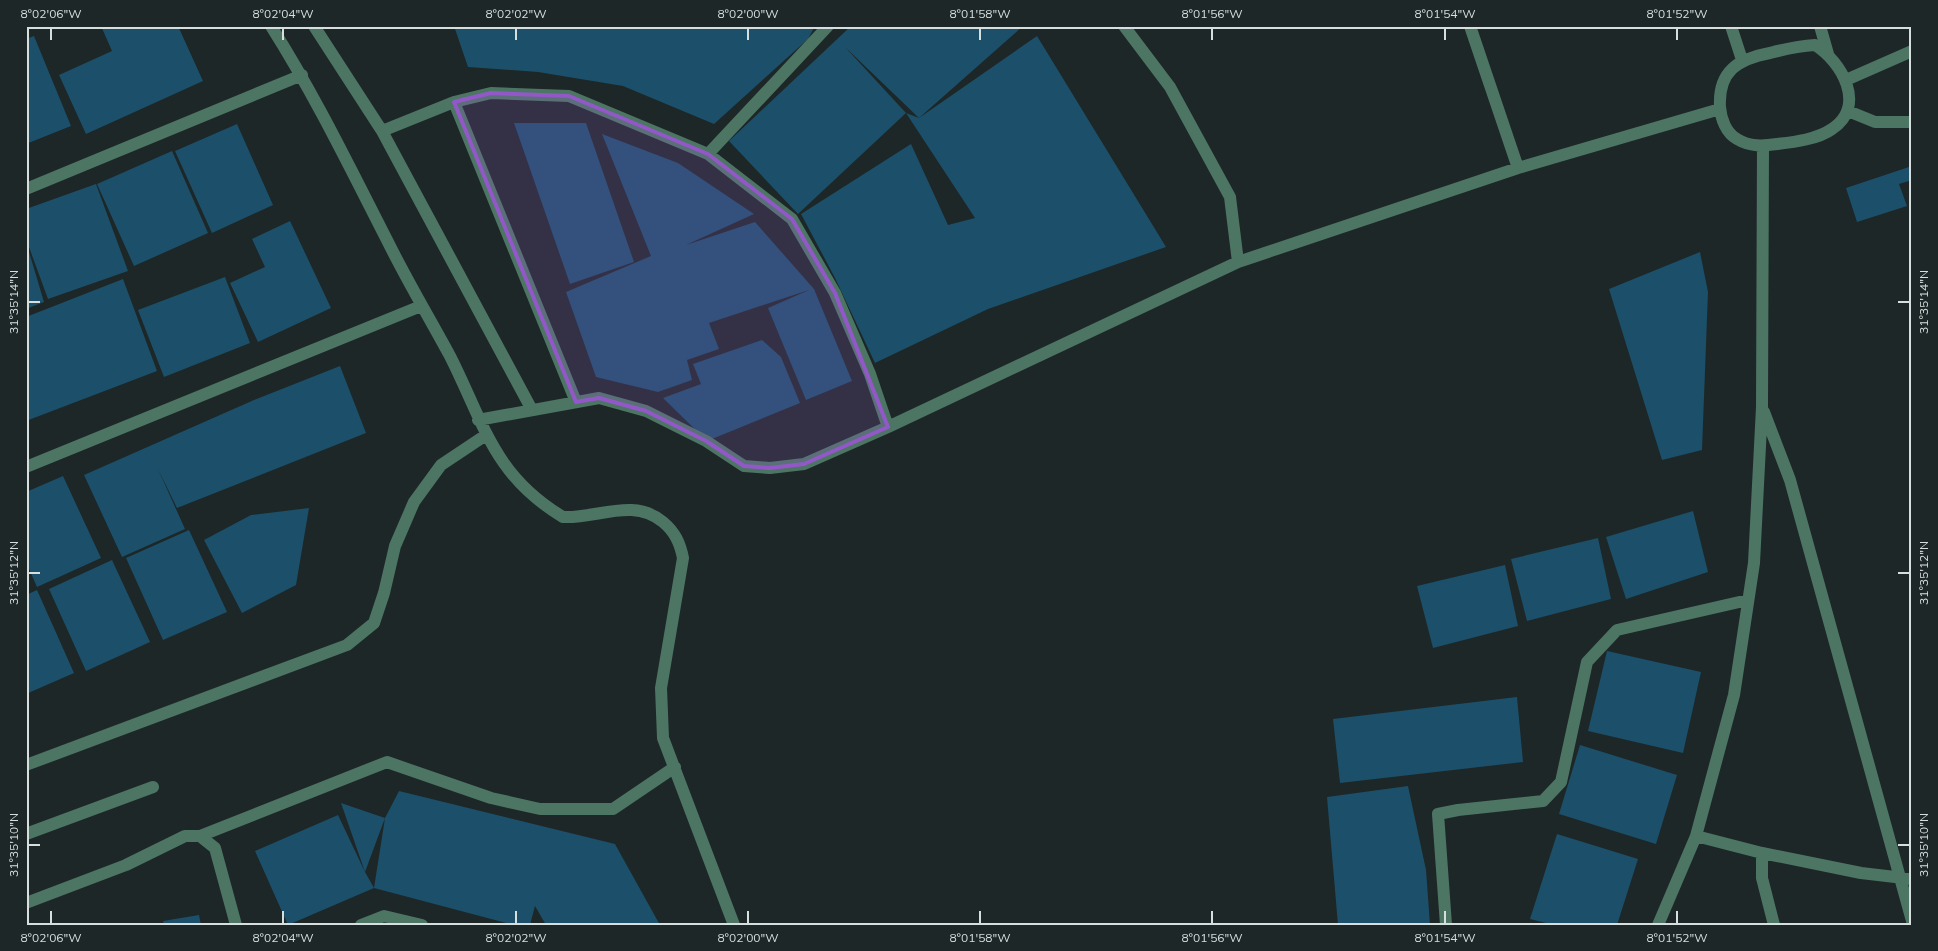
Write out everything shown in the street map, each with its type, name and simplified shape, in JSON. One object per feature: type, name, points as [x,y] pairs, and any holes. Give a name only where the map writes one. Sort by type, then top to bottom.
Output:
[{"type":"street","points":[[271,26],[302,75],[420,306],[450,357],[478,420],[498,458],[540,501],[563,517],[634,509],[655,515],[672,530],[681,547],[683,558],[661,688],[664,738],[734,925]]},
{"type":"street","points":[[314,26],[382,131],[532,410]]},
{"type":"street","points":[[708,154],[828,26]]},
{"type":"street","points":[[1124,26],[1170,88],[1230,197],[1238,262]]},
{"type":"street","points":[[1470,26],[1518,168]]},
{"type":"street","points":[[1731,26],[1742,60]]},
{"type":"street","points":[[1820,26],[1828,54]]},
{"type":"street","points":[[1800,46],[1815,46],[1828,54],[1846,80],[1848,111],[1833,128],[1824,134],[1796,142],[1763,146],[1748,145],[1735,138],[1723,123],[1720,109],[1720,91],[1726,74],[1742,60],[1800,46]]},
{"type":"street","points":[[1846,80],[1912,51]]},
{"type":"street","points":[[26,189],[302,75]]},
{"type":"street","points":[[382,131],[454,102],[491,93],[569,96],[708,154],[792,219],[835,293],[870,374],[888,427]]},
{"type":"street","points":[[454,102],[576,402]]},
{"type":"street","points":[[478,420],[599,398],[646,411],[706,441],[744,466],[770,468],[804,464],[888,427],[1238,262],[1518,168],[1720,109]]},
{"type":"street","points":[[1848,111],[1875,122],[1912,122]]},
{"type":"street","points":[[1658,925],[1696,836],[1734,695],[1754,563],[1762,408],[1763,146]]},
{"type":"street","points":[[26,467],[420,306]]},
{"type":"street","points":[[1762,408],[1790,480],[1906,879],[1912,921]]},
{"type":"street","points":[[26,765],[347,645],[361,636],[374,623],[378,613],[396,546],[414,502],[441,465],[486,435]]},
{"type":"street","points":[[1446,925],[1438,814],[1458,810],[1543,801],[1561,782],[1587,662],[1617,630],[1748,600]]},
{"type":"street","points":[[26,903],[126,865],[185,836],[200,836],[388,762],[491,798],[540,808],[613,808],[675,767]]},
{"type":"street","points":[[26,834],[153,787]]},
{"type":"street","points":[[200,836],[215,848],[236,925]]},
{"type":"street","points":[[1696,836],[1762,854],[1906,879]]},
{"type":"street","points":[[1762,854],[1762,878],[1774,925]]},
{"type":"street","points":[[361,925],[386,921],[422,925]]},
{"type":"highlighted area","points":[[491,93],[569,96],[708,154],[792,219],[835,293],[888,427],[804,464],[770,468],[744,466],[706,441],[646,411],[599,398],[576,402],[454,102]]},
{"type":"building","points":[[101,26],[178,26],[203,81],[86,134],[59,75],[112,51]]},
{"type":"building","points":[[454,26],[815,26],[808,39],[714,124],[623,86],[538,72],[468,67]]},
{"type":"building","points":[[851,26],[1023,26],[919,118],[845,47],[906,113],[798,214],[729,141]]},
{"type":"building","points":[[34,36],[71,126],[26,144],[26,39]]},
{"type":"building","points":[[1037,36],[1166,247],[988,309],[875,363],[835,278],[801,214],[911,144],[948,225],[975,218],[906,113],[919,118]]},
{"type":"building","points":[[514,123],[586,123],[634,262],[570,284]]},
{"type":"building","points":[[237,124],[273,205],[212,233],[175,151]]},
{"type":"building","points":[[602,134],[678,163],[754,214],[686,245],[755,222],[814,289],[852,381],[806,400],[768,308],[809,290],[709,323],[719,349],[687,360],[692,380],[658,392],[596,377],[566,292],[651,256]]},
{"type":"building","points":[[172,151],[208,233],[134,266],[97,184]]},
{"type":"building","points":[[1912,166],[1912,180],[1899,184],[1907,206],[1857,222],[1846,188]]},
{"type":"building","points":[[96,184],[128,271],[48,299],[26,239],[26,209]]},
{"type":"building","points":[[290,221],[331,308],[258,342],[230,283],[265,267],[252,239]]},
{"type":"building","points":[[26,246],[44,302],[26,309]]},
{"type":"building","points":[[1700,252],[1708,292],[1702,450],[1662,460],[1609,289]]},
{"type":"building","points":[[225,277],[250,343],[164,377],[138,310]]},
{"type":"building","points":[[123,279],[157,371],[26,421],[26,317]]},
{"type":"building","points":[[762,340],[781,357],[800,403],[707,441],[663,398],[701,384],[693,364]]},
{"type":"building","points":[[340,366],[366,433],[177,508],[158,469],[185,529],[122,557],[84,475],[254,400]]},
{"type":"building","points":[[63,476],[101,558],[37,587],[26,562],[26,492]]},
{"type":"building","points":[[309,508],[296,585],[242,613],[204,540],[251,515]]},
{"type":"building","points":[[1693,511],[1708,572],[1626,599],[1606,537]]},
{"type":"building","points":[[189,530],[227,612],[163,640],[126,558]]},
{"type":"building","points":[[1598,538],[1611,599],[1527,621],[1511,559]]},
{"type":"building","points":[[112,560],[150,642],[86,671],[49,589]]},
{"type":"building","points":[[1505,565],[1518,626],[1433,648],[1417,586]]},
{"type":"building","points":[[37,590],[74,673],[26,694],[26,595]]},
{"type":"building","points":[[1607,651],[1701,672],[1683,753],[1588,731]]},
{"type":"building","points":[[1517,697],[1523,762],[1340,783],[1333,719]]},
{"type":"building","points":[[1580,745],[1677,775],[1656,844],[1559,814]]},
{"type":"building","points":[[1408,786],[1426,870],[1430,925],[1338,925],[1327,797]]},
{"type":"building","points":[[399,791],[615,844],[660,925],[546,925],[535,906],[530,925],[514,925],[374,888],[385,818]]},
{"type":"building","points":[[341,803],[385,818],[365,872]]},
{"type":"building","points":[[338,815],[374,888],[288,925],[255,851]]},
{"type":"building","points":[[1557,834],[1638,859],[1617,925],[1554,925],[1530,919]]},
{"type":"building","points":[[199,915],[201,925],[164,925],[163,921]]}]
